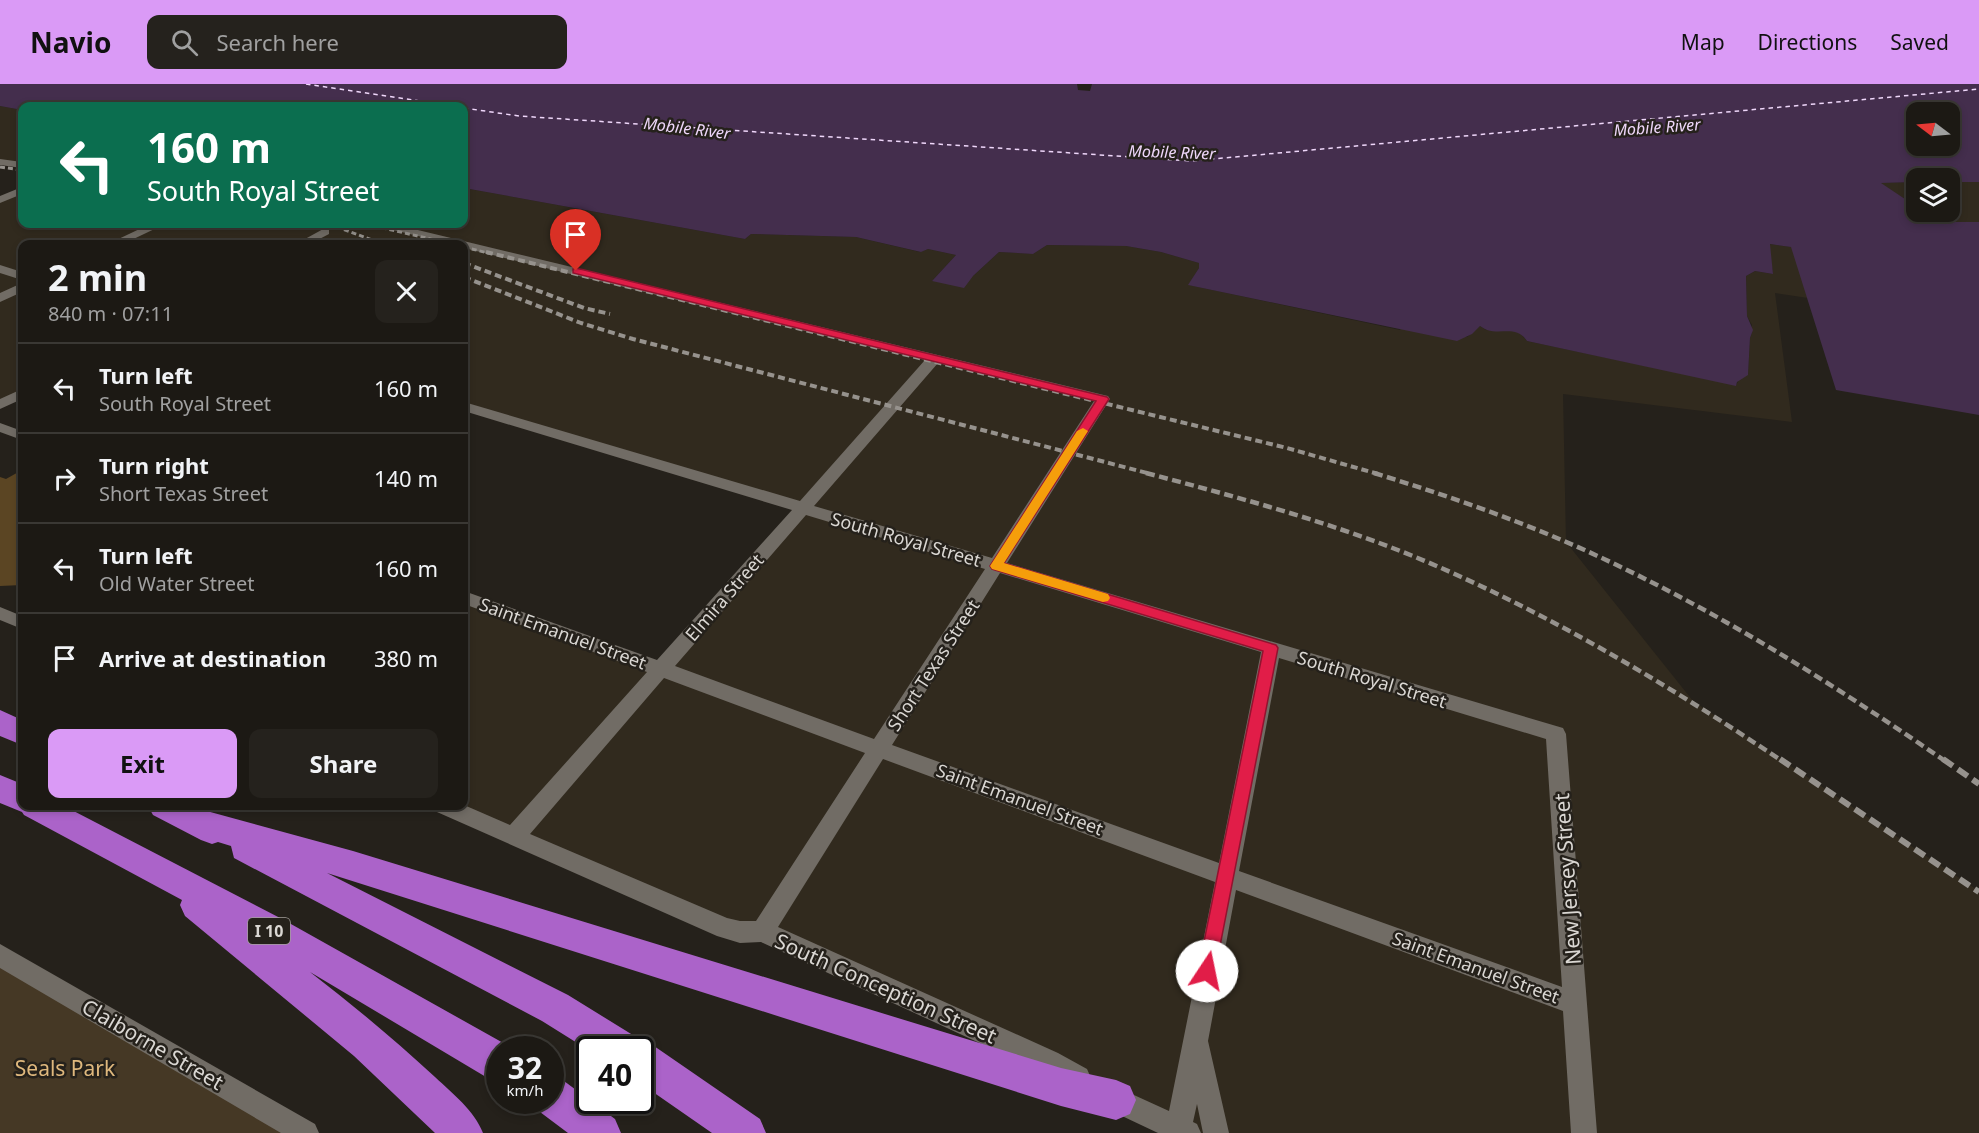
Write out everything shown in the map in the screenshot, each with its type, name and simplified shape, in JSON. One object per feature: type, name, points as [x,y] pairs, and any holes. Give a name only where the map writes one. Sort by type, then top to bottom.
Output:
[{"type":"highway","points":[[0,722],[18,731]]},
{"type":"highway","points":[[0,788],[18,797]]},
{"type":"highway","name":"I 10","points":[[43,810],[135,856],[383,994],[486,1055]]},
{"type":"highway","points":[[172,810],[555,1008],[600,1036]]},
{"type":"highway","points":[[196,822],[353,866],[1061,1087],[1116,1100]]},
{"type":"highway","points":[[135,856],[340,1018],[439,1108],[463,1133]]},
{"type":"highway","points":[[654,1070],[746,1133]]},
{"type":"highway","points":[[564,1105],[601,1133]]},
{"type":"street","points":[[0,162],[18,164]]},
{"type":"street","points":[[0,200],[18,192]]},
{"type":"street","points":[[123,240],[150,228]]},
{"type":"street","points":[[397,228],[447,240]]},
{"type":"street","points":[[310,240],[325,232]]},
{"type":"street","points":[[468,245],[934,359]]},
{"type":"street","points":[[0,269],[18,275]]},
{"type":"street","points":[[0,298],[18,289]]},
{"type":"street","name":"Short Texas Street","points":[[762,931],[1103,399],[934,359]]},
{"type":"street","name":"Elmira Street","points":[[514,836],[934,359]]},
{"type":"street","points":[[0,405],[18,395]]},
{"type":"street","name":"South Royal Street","points":[[468,407],[1556,734]]},
{"type":"street","points":[[0,427],[18,434]]},
{"type":"street","name":"Saint Emanuel Street","points":[[468,598],[1575,1004]]},
{"type":"street","points":[[0,613],[18,621]]},
{"type":"street","points":[[1181,1131],[1195,1037],[1271,648]]},
{"type":"street","name":"New Jersey Street","points":[[1556,734],[1584,1133]]},
{"type":"street","name":"South Conception Street","points":[[454,810],[725,928],[740,932],[762,931],[1049,1062],[1116,1100],[1181,1131]]},
{"type":"street","name":"Claiborne Street","points":[[0,955],[306,1133]]},
{"type":"street","points":[[1195,1037],[1216,1133]]},
{"type":"shaded area","points":[[0,106],[18,109],[18,163],[0,161]]},
{"type":"shaded area","points":[[1906,182],[1906,200],[1880,183]]},
{"type":"shaded area","points":[[1960,182],[1979,182],[1979,222],[1960,222]]},
{"type":"shaded area","points":[[468,189],[745,239],[751,234],[856,237],[920,252],[928,249],[956,255],[932,281],[973,276],[999,252],[1033,254],[1047,245],[1126,246],[1161,252],[1199,263],[1199,268],[1189,285],[1400,330],[1401,328],[1467,337],[1480,326],[1486,330],[1515,331],[1527,341],[1736,385],[1748,374],[1752,333],[1752,325],[1747,316],[1746,276],[1755,271],[1773,274],[1769,244],[1792,247],[1808,298],[1775,293],[1792,422],[1563,394],[1566,542],[1693,701],[1979,891],[1979,1133],[1189,1133],[762,931],[725,928],[432,810],[468,810],[468,595],[662,668],[802,508],[468,407],[468,240],[18,240],[18,395],[0,405],[0,200],[18,192],[18,228],[468,228]]},
{"type":"green space","name":"Seals Park","points":[[0,955],[306,1133],[0,1133]]},
{"type":"water","name":"Mobile River","points":[[0,84],[1077,84],[1078,90],[1090,91],[1092,84],[1979,84],[1979,182],[1960,182],[1960,168],[1906,168],[1906,182],[1881,183],[1906,200],[1906,222],[1979,222],[1979,415],[1836,390],[1791,247],[1770,244],[1773,274],[1755,271],[1746,276],[1747,316],[1753,330],[1750,338],[1748,375],[1737,382],[1736,386],[1527,341],[1523,336],[1513,332],[1486,330],[1480,326],[1472,334],[1457,341],[1188,285],[1199,268],[1199,263],[1161,252],[1126,246],[1047,245],[1033,254],[999,252],[973,276],[964,288],[932,281],[956,255],[928,249],[921,252],[856,237],[751,234],[745,239],[468,189],[468,102],[18,102],[18,109],[0,106]]},
{"type":"building","points":[[18,472],[18,585],[0,586],[0,477],[6,479]]},
{"type":"ferry route","points":[[306,84],[427,102]]},
{"type":"ferry route","points":[[468,109],[519,116],[1191,161],[1979,89]]},
{"type":"railway","points":[[0,167],[18,169]]},
{"type":"railway","points":[[340,228],[372,240]]},
{"type":"railway","points":[[383,228],[435,240]]},
{"type":"railway","points":[[468,248],[492,254]]},
{"type":"railway","points":[[486,252],[1287,448],[1378,474]]},
{"type":"railway","points":[[468,264],[584,308],[610,314]]},
{"type":"railway","points":[[468,279],[581,323],[633,339],[1151,474]]},
{"type":"railway","points":[[1146,473],[1331,526],[1439,567],[1528,609],[1615,656],[1782,761]]},
{"type":"railway","points":[[1374,473],[1519,523],[1576,546],[1649,581],[1779,653],[1945,761]]},
{"type":"railway","points":[[1780,759],[1979,892]]},
{"type":"railway","points":[[1943,759],[1979,784]]},
{"type":"slow traffic","points":[[1083,431],[996,566],[1103,598]]},
{"type":"route","points":[[576,271],[1103,399],[996,566],[1271,648],[1207,971]]}]
